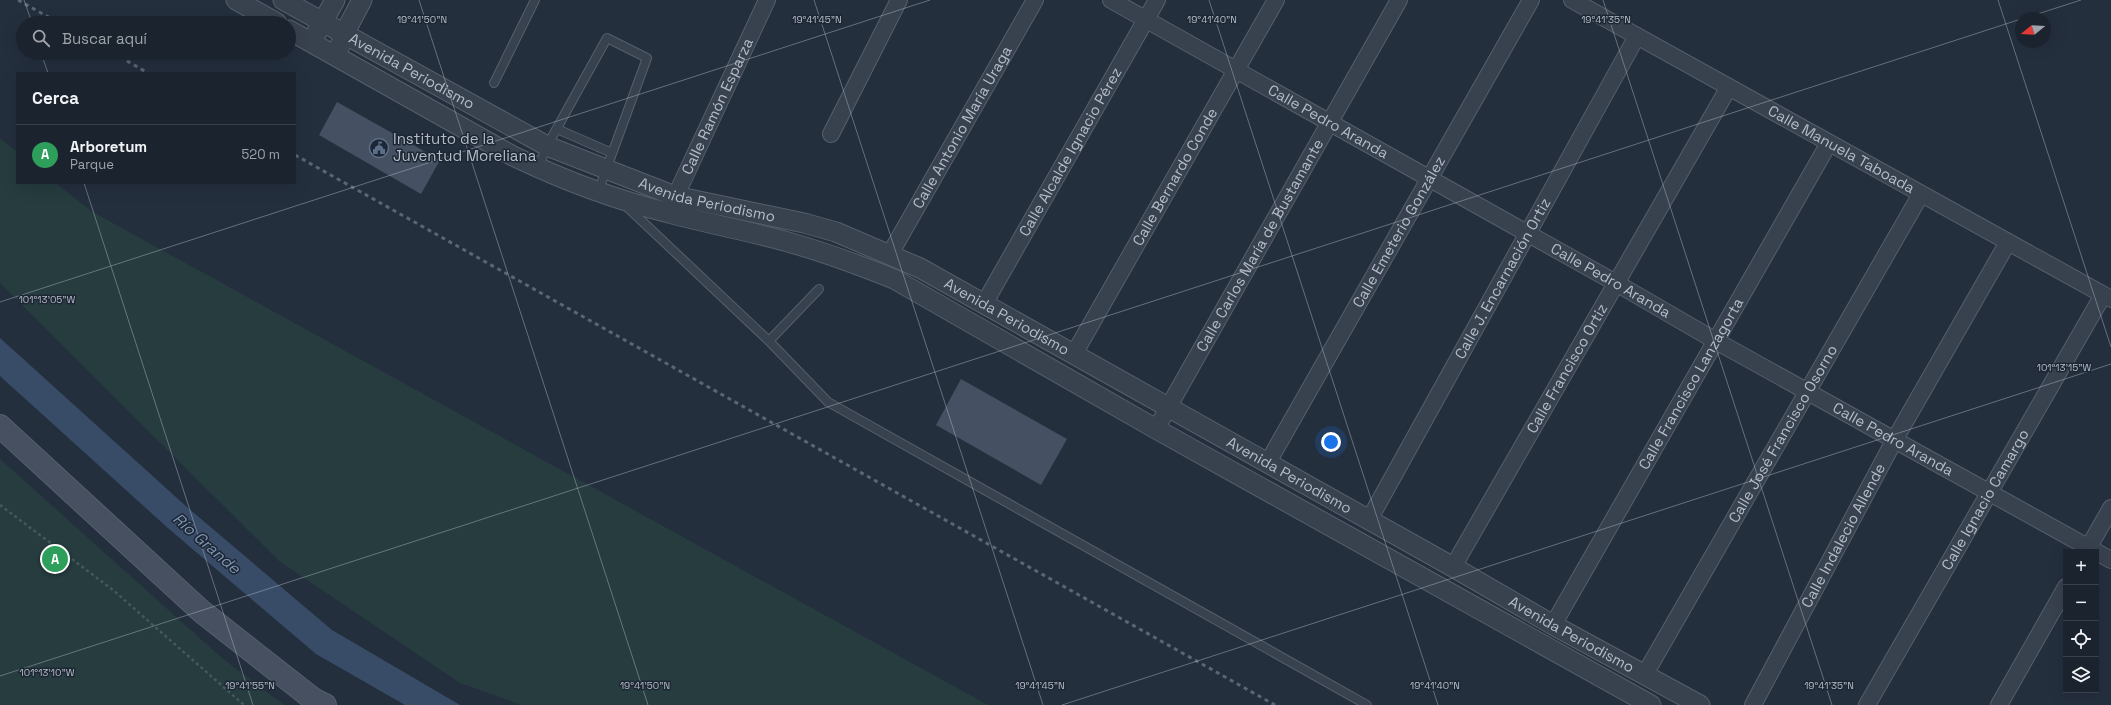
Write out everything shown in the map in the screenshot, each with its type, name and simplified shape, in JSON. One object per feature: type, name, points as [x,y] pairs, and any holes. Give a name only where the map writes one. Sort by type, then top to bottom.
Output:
[{"type":"main road","points":[[0,426],[201,611],[313,699],[325,705]]},
{"type":"street","points":[[236,0],[265,16]]},
{"type":"street","name":"Avenida Periodismo","points":[[283,0],[547,146],[606,170],[672,205],[857,264],[894,279],[1156,429],[1651,705]]},
{"type":"street","points":[[312,43],[335,0]]},
{"type":"street","points":[[336,56],[344,34],[362,0]]},
{"type":"street","name":"Calle Ramón Esparza","points":[[672,205],[767,0]]},
{"type":"street","points":[[831,134],[899,0]]},
{"type":"street","name":"Calle Antonio María Uraga","points":[[890,254],[1035,0]]},
{"type":"street","name":"Calle Pedro Aranda","points":[[1111,0],[1429,180],[1616,283],[1716,341],[1990,492],[2085,549]]},
{"type":"street","name":"Calle Alcalde Ignacio Pérez","points":[[984,304],[1157,0]]},
{"type":"street","name":"Calle Bernardo Conde","points":[[1074,354],[1276,0]]},
{"type":"street","name":"Calle Carlos María de Bustamante","points":[[1156,429],[1399,0]]},
{"type":"street","name":"Calle Emeterio González","points":[[1267,464],[1531,0]]},
{"type":"street","name":"Calle Manuela Taboada","points":[[1572,0],[2107,297]]},
{"type":"street","name":"Avenida Periodismo","points":[[296,34],[513,156],[538,168],[598,192],[617,197],[804,223],[836,232],[920,268],[1453,567],[1553,625],[1700,705]]},
{"type":"street","name":"Calle J. Encarnación Ortiz","points":[[1368,520],[1637,36]]},
{"type":"street","name":"Calle Francisco Ortiz","points":[[1453,567],[1729,87]]},
{"type":"street","name":"Calle Francisco Lanzagorta","points":[[1553,625],[1829,143]]},
{"type":"street","name":"Calle José Francisco Osorno","points":[[1645,674],[1921,194]]},
{"type":"street","name":"Calle Indalecio Allende","points":[[1752,705],[1895,439],[2008,242]]},
{"type":"street","name":"Calle Ignacio Camargo","points":[[1867,705],[1990,492],[2107,297]]},
{"type":"street","points":[[2088,549],[2111,508]]},
{"type":"street","name":"Calle Pedro Aranda","points":[[2099,555],[2111,560]]},
{"type":"street","points":[[1999,705],[2063,592]]},
{"type":"lane","points":[[494,83],[535,0]]},
{"type":"lane","points":[[538,168],[547,146],[607,38],[647,58],[598,192]]},
{"type":"lane","points":[[557,129],[612,153]]},
{"type":"lane","points":[[617,197],[769,341],[828,402],[1367,705]]},
{"type":"lane","points":[[769,341],[819,289]]},
{"type":"path","points":[[0,505],[113,590],[244,705]]},
{"type":"green space","points":[[0,138],[16,151],[16,184],[57,184],[91,211],[988,705],[522,705],[460,683],[279,561],[0,283]]},
{"type":"green space","points":[[0,459],[222,658],[284,705],[0,705]]},
{"type":"water","name":"Río Grande","points":[[0,338],[188,508],[332,630],[460,705],[405,705],[316,654],[169,529],[0,376]]},
{"type":"building","name":"Instituto de la Juventud Moreliana","points":[[337,102],[440,160],[421,194],[319,135]]},
{"type":"building","points":[[961,379],[1067,439],[1041,485],[936,425]]},
{"type":"railway","points":[[18,0],[47,16]]},
{"type":"railway","points":[[125,60],[146,72]]},
{"type":"railway","points":[[296,156],[1275,705]]},
{"type":"place","name":"Instituto de la Juventud Moreliana","points":[[379,148]]},
{"type":"place","name":"Arboretum","points":[[55,559]]}]
